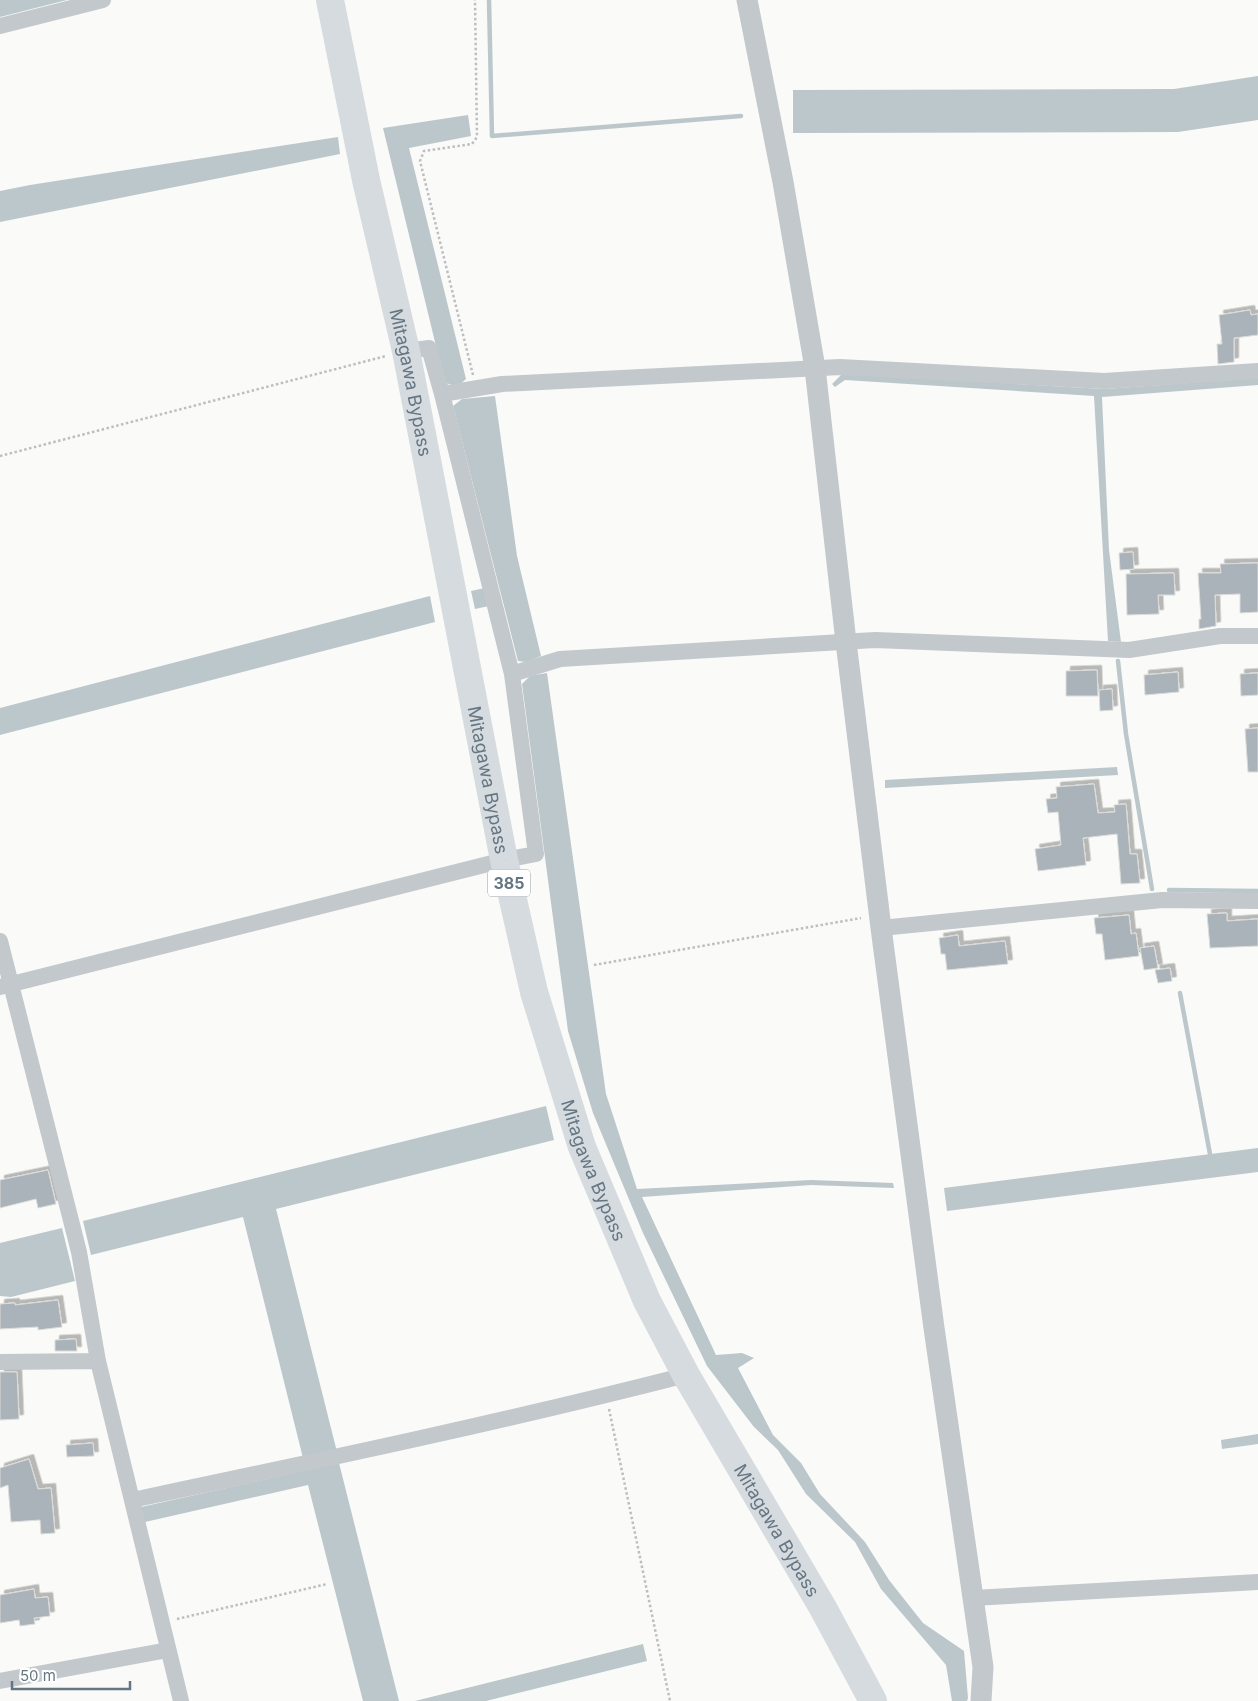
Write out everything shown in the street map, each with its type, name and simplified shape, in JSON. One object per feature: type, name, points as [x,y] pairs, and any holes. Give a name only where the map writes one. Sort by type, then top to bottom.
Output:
[{"type":"highway","name":"Mitagawa Bypass","points":[[330,0],[366,180],[406,351],[504,860],[534,992],[582,1147],[647,1301],[686,1375],[823,1608],[873,1701]]},
{"type":"street","points":[[0,26],[103,0]]},
{"type":"street","points":[[747,0],[783,182],[815,368],[880,921],[932,1318],[983,1667],[981,1701]]},
{"type":"street","points":[[6,986],[504,860],[536,854],[512,674],[442,394],[429,348],[406,351]]},
{"type":"street","points":[[442,394],[502,384],[840,367],[1104,381],[1258,371]]},
{"type":"street","points":[[512,674],[560,659],[875,640],[1129,650],[1220,636],[1258,636]]},
{"type":"street","points":[[880,921],[1162,900],[1258,901]]},
{"type":"street","points":[[0,940],[6,986],[79,1252],[98,1361],[181,1701]]},
{"type":"street","points":[[0,1362],[98,1361]]},
{"type":"street","points":[[132,1500],[606,1396],[686,1375]]},
{"type":"street","points":[[973,1598],[1258,1582]]},
{"type":"street","points":[[0,1680],[168,1650]]},
{"type":"path","points":[[475,0],[477,137],[472,144],[424,151],[420,160],[476,388]]},
{"type":"path","points":[[0,456],[406,351]]},
{"type":"path","points":[[594,964],[880,921]]},
{"type":"path","points":[[606,1396],[670,1701]]},
{"type":"path","points":[[161,1623],[327,1584]]},
{"type":"shaded area","points":[[0,0],[67,0],[0,17]]},
{"type":"shaded area","points":[[1258,76],[1258,120],[1178,132],[793,133],[793,90],[1174,89]]},
{"type":"shaded area","points":[[468,115],[471,136],[409,148],[466,379],[458,386],[445,383],[383,128]]},
{"type":"shaded area","points":[[338,137],[340,154],[0,222],[0,191]]},
{"type":"shaded area","points":[[842,374],[1104,389],[1258,378],[1258,385],[1102,397],[1109,550],[1121,642],[1108,641],[1094,396],[845,380],[835,387],[832,384]]},
{"type":"shaded area","points":[[495,396],[517,556],[541,656],[526,662],[518,661],[453,406],[462,399]]},
{"type":"shaded area","points":[[485,588],[489,606],[475,609],[471,591]]},
{"type":"shaded area","points":[[430,596],[435,622],[0,735],[0,708]]},
{"type":"shaded area","points":[[547,673],[606,1094],[637,1189],[811,1180],[893,1183],[894,1188],[811,1185],[642,1197],[716,1355],[742,1353],[754,1358],[738,1368],[773,1435],[801,1463],[820,1494],[865,1542],[889,1580],[923,1623],[964,1651],[967,1701],[952,1701],[946,1665],[881,1589],[855,1542],[806,1494],[778,1450],[754,1427],[707,1366],[643,1233],[593,1113],[568,1031],[522,684],[530,676]]},
{"type":"shaded area","points":[[1117,767],[1118,775],[885,788],[885,780]]},
{"type":"shaded area","points":[[546,1106],[554,1140],[276,1209],[337,1452],[303,1458],[243,1217],[91,1255],[83,1221]]},
{"type":"shaded area","points":[[1258,1148],[1258,1172],[947,1211],[944,1188]]},
{"type":"shaded area","points":[[62,1228],[75,1281],[11,1297],[0,1296],[0,1243]]},
{"type":"shaded area","points":[[1258,1434],[1258,1444],[1222,1449],[1221,1440]]},
{"type":"shaded area","points":[[339,1463],[399,1701],[363,1701],[308,1485],[145,1522],[141,1507]]},
{"type":"shaded area","points":[[643,1644],[647,1661],[486,1701],[415,1701]]},
{"type":"building","points":[[1250,310],[1251,315],[1258,314],[1258,335],[1234,338],[1234,362],[1218,364],[1217,344],[1222,344],[1219,315]]},
{"type":"building","points":[[1133,552],[1134,569],[1120,570],[1119,553]]},
{"type":"building","points":[[1258,563],[1258,612],[1240,613],[1240,594],[1215,595],[1216,626],[1199,629],[1199,619],[1201,619],[1198,573],[1221,573],[1220,564]]},
{"type":"building","points":[[1174,573],[1175,595],[1158,595],[1159,614],[1127,615],[1126,574]]},
{"type":"building","points":[[1097,670],[1098,696],[1066,696],[1066,671]]},
{"type":"building","points":[[1178,672],[1179,692],[1145,695],[1144,675]]},
{"type":"building","points":[[1258,673],[1258,695],[1241,696],[1240,674]]},
{"type":"building","points":[[1112,689],[1113,710],[1100,711],[1099,690]]},
{"type":"building","points":[[1258,728],[1258,772],[1248,772],[1245,729]]},
{"type":"building","points":[[1094,784],[1098,813],[1115,812],[1114,805],[1126,804],[1130,854],[1137,854],[1140,883],[1121,884],[1117,834],[1083,838],[1086,865],[1038,871],[1035,849],[1061,845],[1058,812],[1048,813],[1046,799],[1057,798],[1056,787]]},
{"type":"building","points":[[1227,913],[1227,921],[1258,919],[1258,946],[1210,948],[1207,914]]},
{"type":"building","points":[[1129,915],[1131,934],[1136,933],[1139,956],[1105,960],[1102,934],[1096,934],[1094,918]]},
{"type":"building","points":[[958,935],[959,946],[1005,941],[1008,964],[947,970],[945,954],[941,954],[939,938]]},
{"type":"building","points":[[1154,946],[1158,968],[1144,970],[1140,948]]},
{"type":"building","points":[[1170,968],[1172,981],[1158,983],[1155,970]]},
{"type":"building","points":[[48,1170],[56,1204],[38,1208],[36,1199],[0,1208],[0,1180]]},
{"type":"building","points":[[58,1300],[62,1327],[38,1330],[38,1327],[0,1329],[0,1304],[15,1303],[15,1305]]},
{"type":"building","points":[[76,1339],[77,1351],[55,1351],[55,1340]]},
{"type":"building","points":[[0,1372],[17,1372],[19,1419],[0,1420]]},
{"type":"building","points":[[93,1443],[94,1456],[67,1457],[66,1445]]},
{"type":"building","points":[[29,1459],[38,1489],[51,1488],[55,1533],[41,1534],[40,1520],[11,1522],[8,1485],[0,1488],[0,1468]]},
{"type":"building","points":[[34,1589],[35,1598],[48,1597],[50,1616],[34,1618],[35,1624],[20,1626],[19,1620],[0,1623],[0,1595]]},
{"type":"waterway","points":[[489,0],[492,136],[741,116]]},
{"type":"waterway","points":[[1118,661],[1126,734],[1152,889]]},
{"type":"waterway","points":[[1169,890],[1258,891]]},
{"type":"waterway","points":[[1180,993],[1210,1154]]}]
